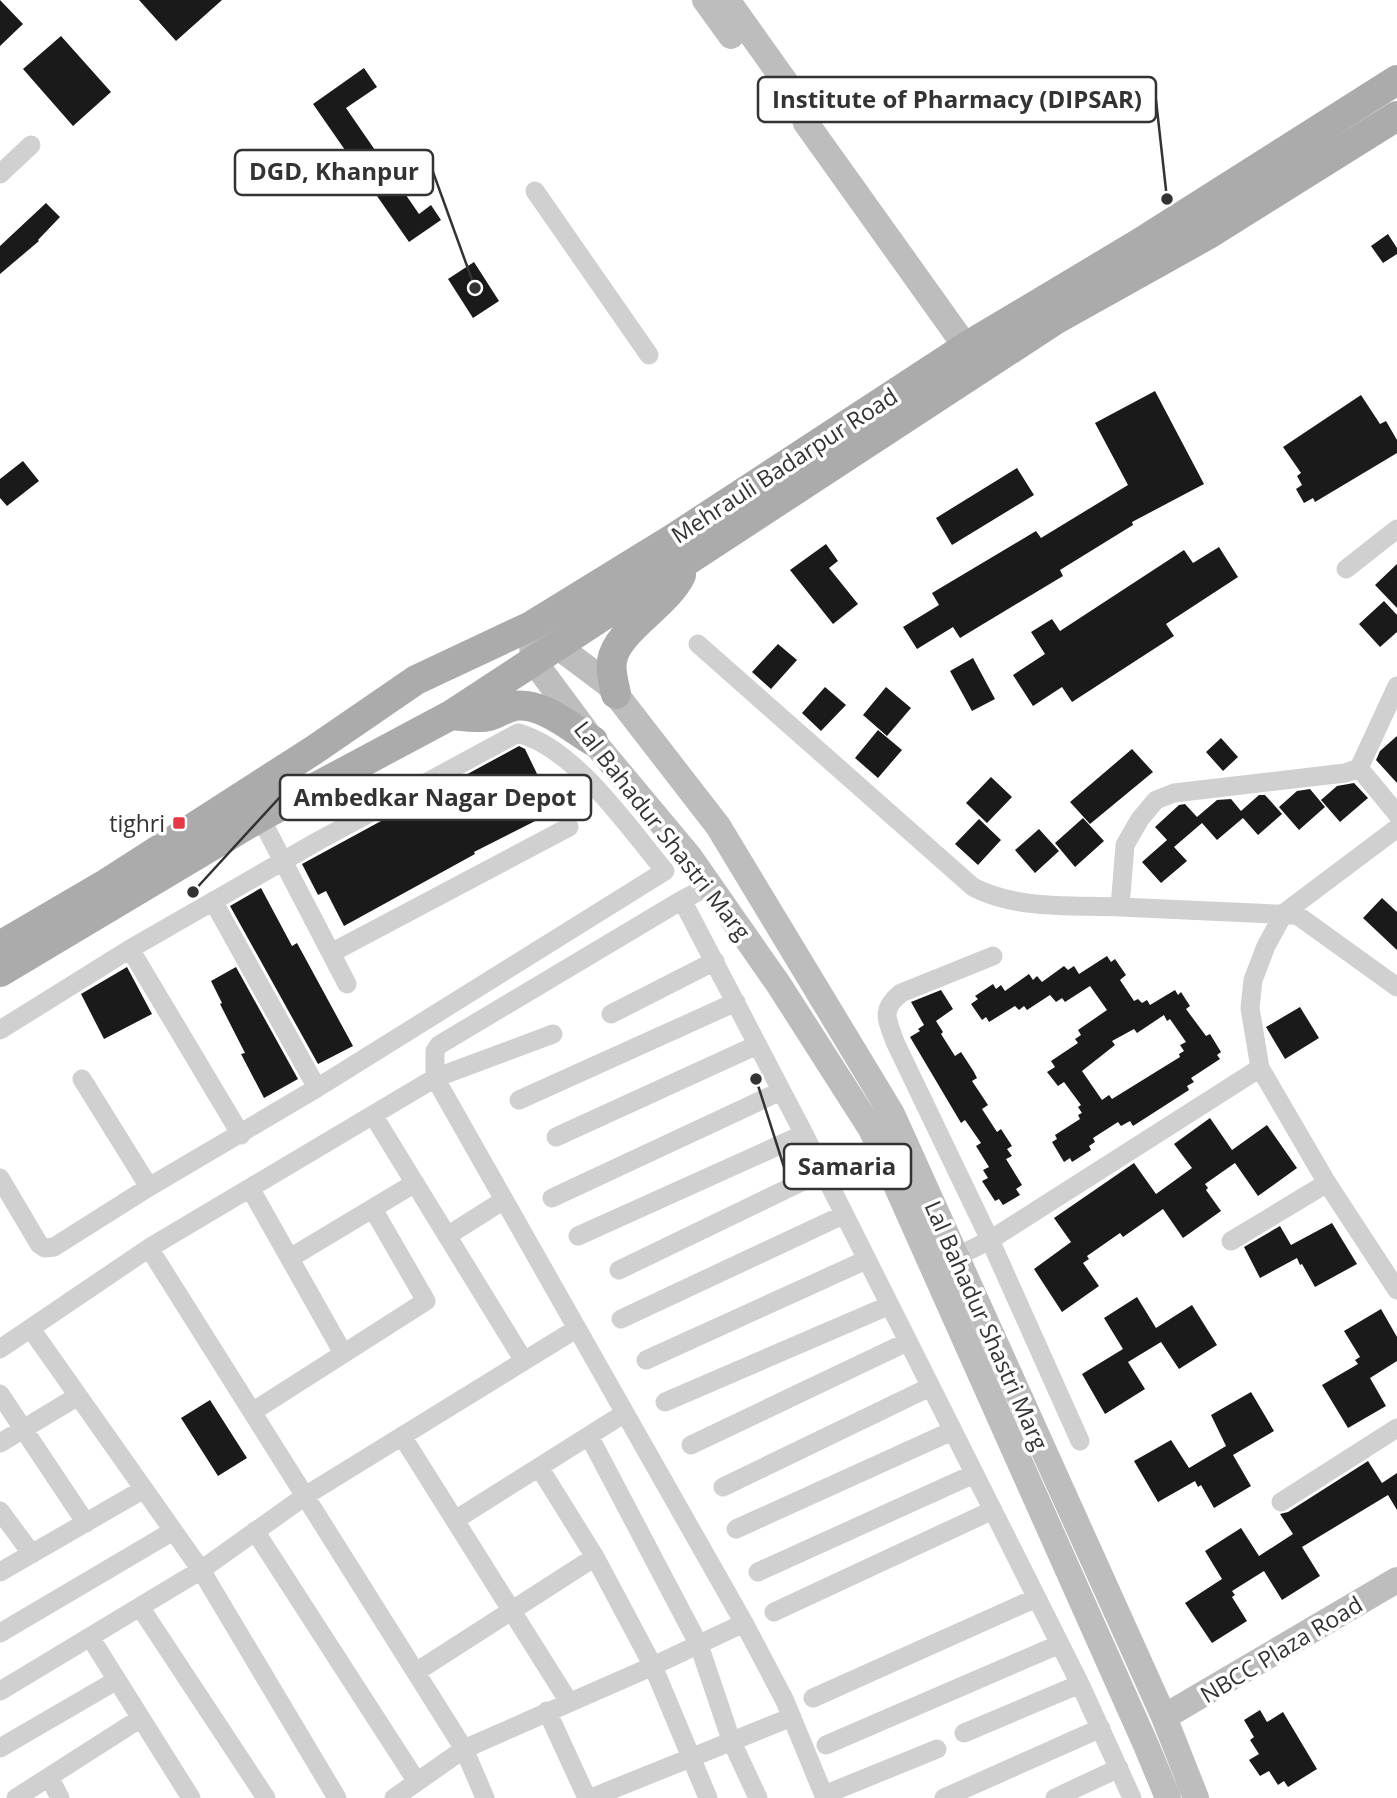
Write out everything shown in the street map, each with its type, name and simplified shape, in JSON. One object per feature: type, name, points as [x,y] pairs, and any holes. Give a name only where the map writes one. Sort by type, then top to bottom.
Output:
[{"type":"main road","points":[[705,0],[799,101],[806,124],[965,347]]},
{"type":"main road","points":[[727,0],[743,38]]},
{"type":"main road","name":"Mehrauli Badarpur Road","points":[[0,946],[133,866],[314,750],[416,680],[531,626],[674,538],[965,347],[1140,243],[1397,80]]},
{"type":"main road","name":"Mehrauli Badarpur Road","points":[[451,715],[1044,327],[1207,235],[1397,116]]},
{"type":"main road","points":[[616,694],[611,671],[615,650],[673,589],[687,562]]},
{"type":"main road","points":[[531,626],[545,653]]},
{"type":"main road","name":"Lal Bahadur Shastri Marg","points":[[545,653],[608,684],[718,826],[892,1114],[1164,1717],[1196,1798]]},
{"type":"main road","name":"Lal Bahadur Shastri Marg","points":[[545,653],[593,741],[689,856],[779,985],[871,1129],[1168,1798]]},
{"type":"main road","points":[[0,972],[260,817],[451,715],[481,718],[517,706],[528,706],[541,710],[593,741]]},
{"type":"main road","name":"NBCC Plaza Road","points":[[1164,1717],[1397,1580]]},
{"type":"street","points":[[0,174],[32,145]]},
{"type":"street","points":[[535,191],[649,355]]},
{"type":"street","points":[[1346,569],[1397,529]]},
{"type":"street","points":[[698,644],[973,887],[991,896],[1013,902],[1297,915],[1397,987]]},
{"type":"street","points":[[1121,907],[1125,845],[1140,819],[1156,800],[1174,793],[1345,773],[1359,768],[1397,686]]},
{"type":"street","points":[[0,1030],[130,949],[282,861],[518,733],[537,739],[575,767],[665,871],[54,1248],[45,1248],[39,1244],[0,1178]]},
{"type":"street","points":[[1359,768],[1397,814]]},
{"type":"street","points":[[260,817],[347,985]]},
{"type":"street","points":[[331,953],[569,827]]},
{"type":"street","points":[[1397,828],[1284,913],[1266,946],[1253,980],[1250,1008],[1260,1068],[1327,1183],[1397,1290]]},
{"type":"street","points":[[709,886],[439,1045],[435,1051],[435,1078],[744,1623],[792,1717],[824,1797],[937,1749]]},
{"type":"street","points":[[682,900],[804,1134],[993,1510],[1080,1684],[1132,1798]]},
{"type":"street","points":[[213,901],[317,1088]]},
{"type":"street","points":[[130,949],[241,1135]]},
{"type":"street","points":[[993,956],[901,993],[889,1002],[886,1016],[895,1042],[990,1240],[1080,1441]]},
{"type":"street","points":[[611,1014],[715,961]]},
{"type":"street","points":[[519,1100],[736,1002]]},
{"type":"street","points":[[0,1349],[149,1248],[435,1078],[553,1034]]},
{"type":"street","points":[[556,1137],[757,1045]]},
{"type":"street","points":[[956,1257],[990,1240],[1260,1068]]},
{"type":"street","points":[[82,1079],[149,1188]]},
{"type":"street","points":[[552,1198],[781,1091]]},
{"type":"street","points":[[373,1115],[524,1361]]},
{"type":"street","points":[[578,1236],[804,1134]]},
{"type":"street","points":[[619,1270],[822,1172]]},
{"type":"street","points":[[1231,1241],[1327,1183]]},
{"type":"street","points":[[290,1258],[415,1184]]},
{"type":"street","points":[[250,1188],[344,1353]]},
{"type":"street","points":[[447,1236],[504,1200]]},
{"type":"street","points":[[252,1412],[426,1301],[373,1209]]},
{"type":"street","points":[[621,1319],[843,1215]]},
{"type":"street","points":[[149,1248],[464,1749],[485,1798]]},
{"type":"street","points":[[646,1360],[866,1260]]},
{"type":"street","points":[[665,1402],[890,1305]]},
{"type":"street","points":[[31,1329],[201,1570],[337,1798]]},
{"type":"street","points":[[0,1691],[201,1570],[305,1496],[576,1329]]},
{"type":"street","points":[[691,1445],[907,1342]]},
{"type":"street","points":[[723,1487],[930,1387]]},
{"type":"street","points":[[0,1396],[86,1523]]},
{"type":"street","points":[[0,1443],[78,1396]]},
{"type":"street","points":[[455,1520],[625,1413]]},
{"type":"street","points":[[1281,1502],[1397,1428]]},
{"type":"street","points":[[736,1529],[952,1431]]},
{"type":"street","points":[[402,1436],[569,1702]]},
{"type":"street","points":[[589,1436],[699,1644],[731,1740],[758,1798]]},
{"type":"street","points":[[540,1467],[595,1558],[653,1666],[708,1798]]},
{"type":"street","points":[[758,1572],[974,1474]]},
{"type":"street","points":[[0,1572],[144,1489]]},
{"type":"street","points":[[774,1612],[993,1510]]},
{"type":"street","points":[[0,1511],[32,1554]]},
{"type":"street","points":[[0,1633],[173,1531]]},
{"type":"street","points":[[256,1531],[417,1782]]},
{"type":"street","points":[[416,1672],[595,1558]]},
{"type":"street","points":[[813,1698],[1036,1598]]},
{"type":"street","points":[[140,1607],[266,1798]]},
{"type":"street","points":[[394,1798],[464,1749],[744,1623]]},
{"type":"street","points":[[90,1637],[191,1798]]},
{"type":"street","points":[[827,1745],[1060,1644]]},
{"type":"street","points":[[0,1748],[117,1680]]},
{"type":"street","points":[[964,1733],[1080,1684]]},
{"type":"street","points":[[547,1712],[589,1798],[792,1717]]},
{"type":"street","points":[[16,1798],[141,1718]]},
{"type":"street","points":[[944,1798],[1101,1728]]},
{"type":"street","points":[[1055,1798],[1119,1769]]},
{"type":"street","points":[[49,1777],[60,1798]]},
{"type":"building","points":[[0,0],[23,24],[0,46]]},
{"type":"building","points":[[139,0],[222,0],[176,41]]},
{"type":"building","points":[[61,36],[111,92],[73,126],[23,69]]},
{"type":"building","points":[[364,68],[377,87],[346,108],[419,214],[431,205],[441,220],[409,242],[313,104]]},
{"type":"building","points":[[46,203],[60,217],[39,241],[0,274],[0,246]]},
{"type":"building","points":[[1388,234],[1397,248],[1397,254],[1383,263],[1371,246]]},
{"type":"building","points":[[474,262],[499,301],[473,318],[448,279]]},
{"type":"building","points":[[1155,391],[1204,484],[1132,522],[1133,525],[1060,570],[1063,576],[960,638],[953,627],[917,649],[903,627],[939,605],[932,593],[1036,531],[1041,538],[1128,485],[1095,423]]},
{"type":"building","points":[[1361,395],[1380,424],[1386,421],[1397,440],[1397,453],[1315,502],[1313,498],[1304,503],[1296,489],[1302,485],[1297,476],[1301,473],[1283,447]]},
{"type":"building","points":[[23,461],[39,481],[7,506],[0,498],[0,479]]},
{"type":"building","points":[[1017,468],[1034,495],[952,545],[936,518]]},
{"type":"building","points":[[826,544],[838,561],[829,568],[858,604],[833,624],[790,570]]},
{"type":"building","points":[[1219,547],[1238,577],[1166,624],[1174,636],[1072,702],[1062,687],[1033,706],[1013,675],[1045,654],[1031,632],[1052,619],[1060,631],[1184,550],[1193,563]]},
{"type":"building","points":[[1397,564],[1397,608],[1375,585]]},
{"type":"building","points":[[1384,601],[1397,615],[1397,632],[1380,647],[1359,624]]},
{"type":"building","points":[[778,644],[797,660],[771,689],[752,672]]},
{"type":"building","points":[[973,658],[995,699],[972,711],[950,671]]},
{"type":"building","points":[[825,687],[846,705],[821,731],[802,713]]},
{"type":"building","points":[[886,687],[911,708],[887,736],[863,715]]},
{"type":"building","points":[[878,730],[902,750],[878,778],[855,758]]},
{"type":"building","points":[[1397,736],[1397,783],[1376,760],[1380,751]]},
{"type":"building","points":[[1221,738],[1238,757],[1223,771],[1206,752]]},
{"type":"building","points":[[519,746],[525,749],[555,811],[474,852],[475,854],[344,926],[326,891],[318,895],[302,864]]},
{"type":"building","points":[[1132,749],[1153,772],[1090,824],[1070,802]]},
{"type":"building","points":[[991,777],[1012,797],[987,823],[966,803]]},
{"type":"building","points":[[1354,783],[1368,798],[1340,822],[1321,800],[1337,786]]},
{"type":"building","points":[[1310,789],[1325,807],[1299,830],[1279,807],[1297,791]]},
{"type":"building","points":[[1259,795],[1265,795],[1282,814],[1258,835],[1243,818],[1217,840],[1202,823],[1174,847],[1187,861],[1161,883],[1142,862],[1167,840],[1155,827],[1179,805],[1185,804],[1197,817],[1217,800],[1231,799],[1241,811]]},
{"type":"building","points":[[1083,818],[1104,841],[1075,867],[1055,843]]},
{"type":"building","points":[[979,819],[1001,840],[978,865],[955,844]]},
{"type":"building","points":[[1039,829],[1059,851],[1035,873],[1015,850]]},
{"type":"building","points":[[261,888],[292,946],[297,943],[353,1046],[318,1064],[230,906]]},
{"type":"building","points":[[1382,898],[1397,912],[1397,950],[1363,918]]},
{"type":"building","points":[[1107,956],[1111,962],[1115,959],[1126,975],[1120,980],[1134,1001],[1138,999],[1142,1003],[1147,1000],[1150,1005],[1175,990],[1178,995],[1181,992],[1190,1006],[1186,1009],[1206,1036],[1210,1034],[1221,1052],[1217,1055],[1220,1059],[1191,1078],[1194,1082],[1187,1086],[1189,1090],[1133,1126],[1130,1121],[1121,1126],[1118,1122],[1093,1138],[1095,1142],[1089,1146],[1091,1150],[1072,1162],[1070,1158],[1064,1162],[1052,1142],[1057,1139],[1055,1135],[1080,1119],[1078,1115],[1082,1113],[1078,1107],[1081,1105],[1064,1082],[1058,1086],[1047,1072],[1055,1067],[1051,1061],[1078,1043],[1075,1039],[1081,1035],[1078,1030],[1107,1010],[1090,986],[1065,1002],[1062,998],[1056,1002],[1050,995],[1027,1010],[1024,1006],[1019,1010],[1015,1006],[989,1022],[986,1017],[982,1020],[971,1004],[978,999],[975,996],[993,984],[996,989],[1001,985],[1005,991],[1029,974],[1033,980],[1037,976],[1042,982],[1064,966],[1068,970],[1074,966],[1079,974]],"holes":[[[1164,1015],[1167,1021],[1170,1019],[1186,1042],[1180,1045],[1184,1051],[1179,1054],[1180,1057],[1112,1099],[1109,1095],[1102,1100],[1082,1071],[1115,1045],[1112,1041],[1134,1029],[1137,1033]]]},
{"type":"building","points":[[127,967],[152,1014],[104,1039],[81,994]]},
{"type":"building","points":[[236,967],[298,1079],[264,1098],[241,1054],[245,1053],[211,981]]},
{"type":"building","points":[[941,990],[953,1009],[936,1021],[943,1032],[941,1034],[955,1056],[961,1052],[974,1072],[977,1078],[972,1081],[988,1105],[982,1109],[997,1132],[1001,1129],[1012,1146],[1007,1149],[1012,1156],[1006,1159],[1022,1185],[1016,1189],[1020,1195],[1003,1205],[999,1199],[995,1201],[982,1181],[988,1178],[983,1170],[989,1167],[976,1146],[981,1143],[965,1120],[961,1123],[910,1037],[924,1025],[911,1002]]},
{"type":"building","points":[[1300,1007],[1319,1038],[1285,1059],[1266,1027]]},
{"type":"building","points":[[1210,1118],[1232,1150],[1267,1125],[1297,1168],[1258,1196],[1235,1163],[1205,1184],[1208,1188],[1206,1190],[1221,1211],[1183,1238],[1163,1209],[1123,1237],[1120,1233],[1087,1256],[1089,1259],[1083,1263],[1099,1286],[1062,1312],[1034,1269],[1071,1242],[1054,1218],[1134,1163],[1156,1194],[1192,1168],[1174,1144]]},
{"type":"building","points":[[1332,1223],[1357,1264],[1315,1287],[1297,1258],[1260,1278],[1244,1247],[1280,1226],[1291,1245]]},
{"type":"building","points":[[1137,1297],[1156,1328],[1192,1305],[1217,1345],[1179,1369],[1161,1342],[1128,1362],[1145,1389],[1105,1414],[1082,1374],[1123,1349],[1104,1318]]},
{"type":"building","points":[[1381,1309],[1397,1337],[1397,1361],[1370,1378],[1386,1406],[1348,1428],[1322,1385],[1358,1364],[1355,1360],[1360,1357],[1344,1331]]},
{"type":"building","points":[[1251,1392],[1274,1431],[1233,1455],[1251,1486],[1214,1508],[1201,1485],[1198,1487],[1195,1481],[1158,1502],[1134,1461],[1171,1440],[1189,1468],[1226,1446],[1211,1415]]},
{"type":"building","points":[[210,1400],[247,1458],[218,1476],[181,1418]]},
{"type":"building","points":[[1368,1461],[1382,1483],[1397,1473],[1397,1510],[1388,1495],[1302,1547],[1320,1576],[1282,1600],[1264,1571],[1232,1591],[1235,1595],[1232,1597],[1247,1621],[1212,1643],[1185,1603],[1222,1579],[1205,1551],[1241,1528],[1259,1556],[1293,1534],[1280,1514],[1288,1512]]},
{"type":"building","points":[[1260,1710],[1267,1722],[1283,1712],[1317,1769],[1288,1787],[1284,1781],[1278,1785],[1269,1771],[1260,1776],[1249,1760],[1259,1754],[1250,1740],[1254,1737],[1244,1720]]},
{"type":"place","name":"Institute of Pharmacy (DIPSAR)","points":[[1167,199]]},
{"type":"place","name":"DGD, Khanpur","points":[[475,288]]},
{"type":"place","name":"tighri","points":[[179,823]]},
{"type":"place","name":"Ambedkar Nagar Depot","points":[[193,892]]},
{"type":"place","name":"Samaria","points":[[756,1079]]}]
